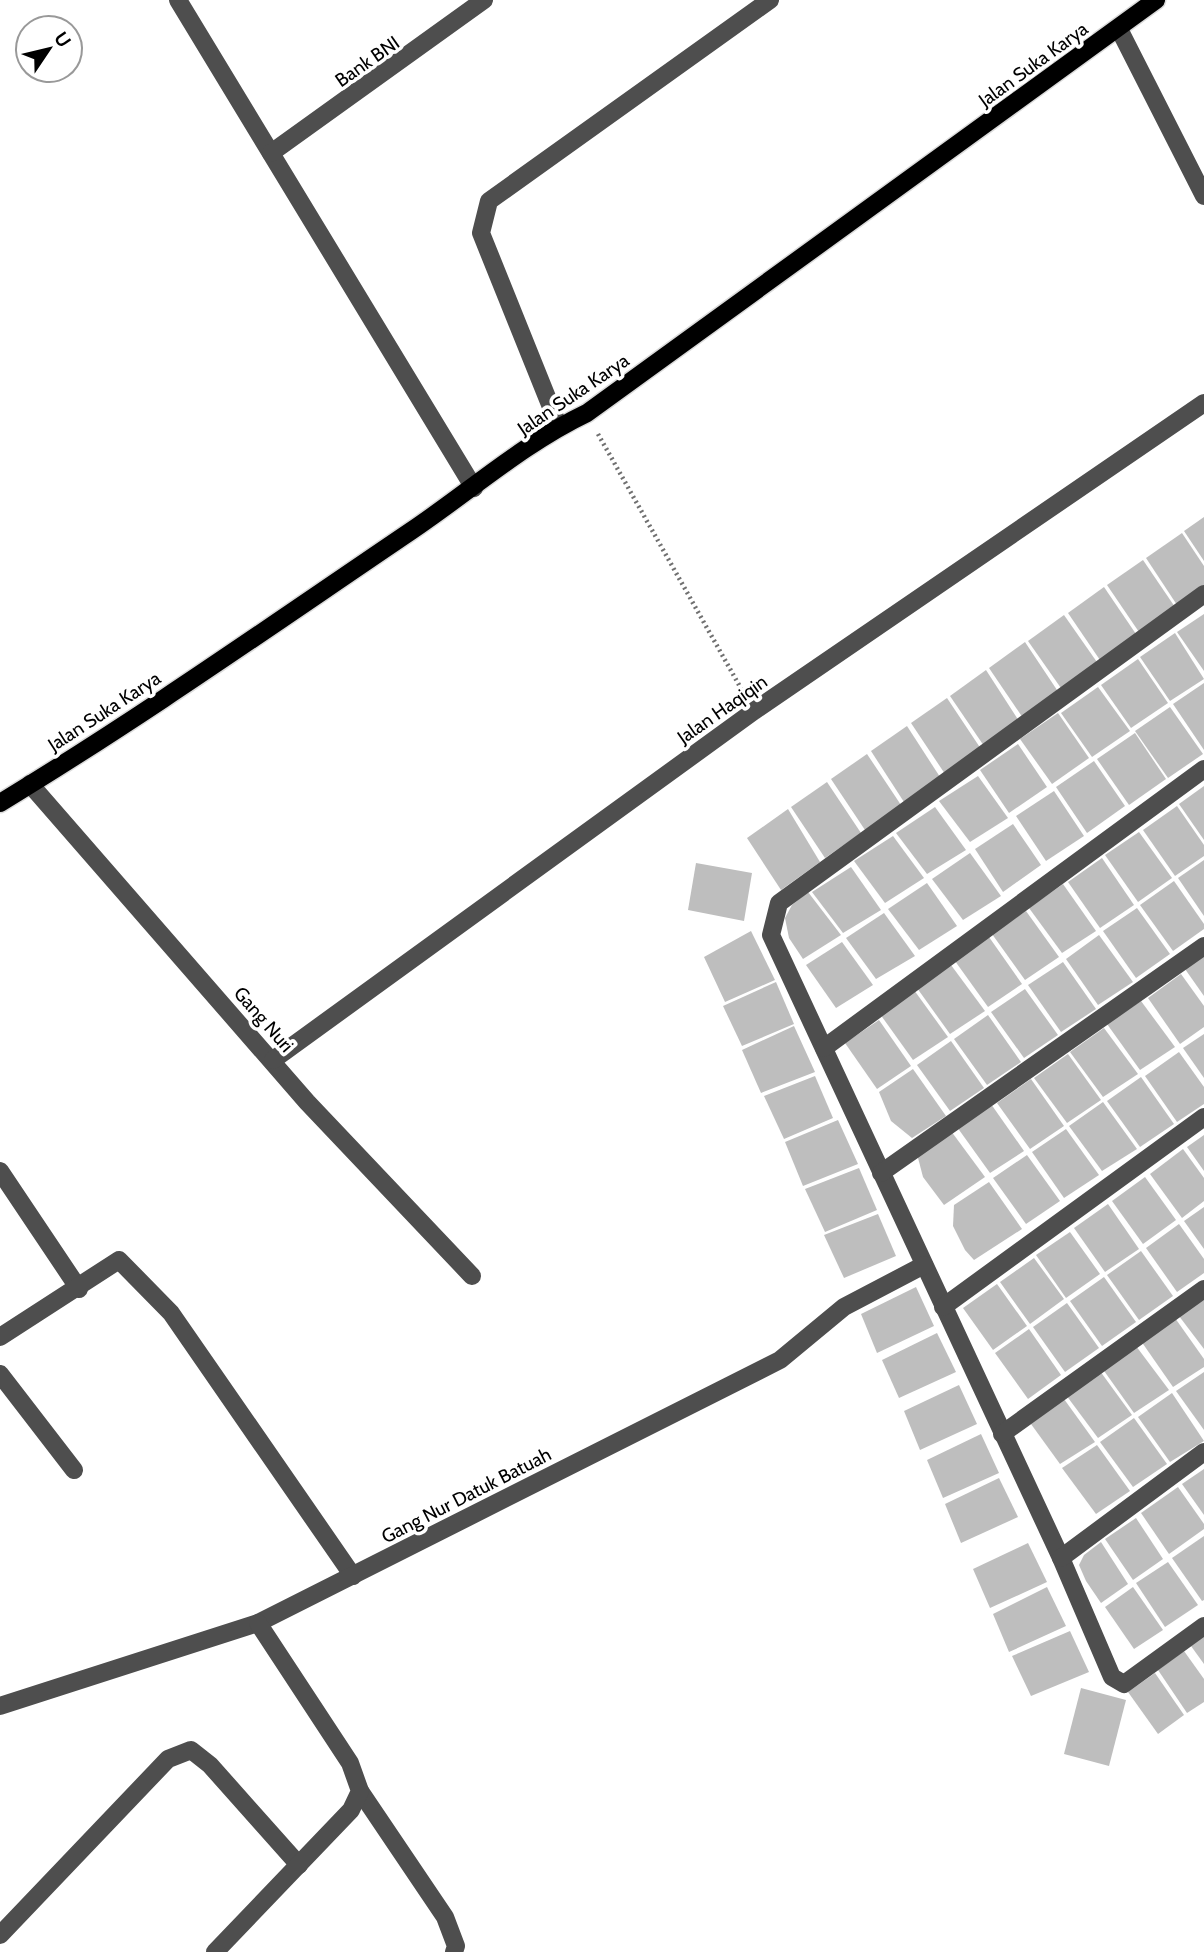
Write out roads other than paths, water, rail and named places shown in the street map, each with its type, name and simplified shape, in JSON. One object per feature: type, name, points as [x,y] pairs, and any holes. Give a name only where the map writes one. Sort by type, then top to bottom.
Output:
[{"type":"main road","name":"Jalan Suka Karya","points":[[0,803],[474,488],[559,426],[587,413],[1119,29],[1155,0]]},
{"type":"street","points":[[178,0],[474,488]]},
{"type":"street","name":"Bank BNI","points":[[271,153],[484,0]]},
{"type":"street","points":[[559,426],[481,233],[489,201],[770,0]]},
{"type":"street","points":[[1119,29],[1204,196]]},
{"type":"street","name":"Jalan Haqiqin","points":[[273,1060],[754,711],[1204,403]]},
{"type":"street","points":[[1204,594],[779,903],[771,935],[1061,1558],[1112,1677],[1124,1684],[1204,1626]]},
{"type":"street","points":[[824,1048],[1204,769]]},
{"type":"street","name":"Gang Nuri","points":[[30,784],[307,1102],[472,1276]]},
{"type":"street","points":[[881,1173],[1204,946]]},
{"type":"street","points":[[943,1307],[1204,1118]]},
{"type":"street","points":[[0,1171],[79,1289]]},
{"type":"street","points":[[0,1337],[79,1289],[119,1260],[171,1313],[353,1576]]},
{"type":"street","name":"Gang Nur Datuk Batuah","points":[[0,1706],[258,1623],[780,1360],[844,1307],[923,1265]]},
{"type":"street","points":[[1002,1434],[1204,1289]]},
{"type":"street","points":[[0,1374],[74,1470]]},
{"type":"street","points":[[1061,1558],[1204,1452]]},
{"type":"street","points":[[258,1623],[350,1763],[360,1791],[445,1917],[456,1946],[454,1952]]},
{"type":"street","points":[[0,1935],[168,1759],[191,1750],[210,1765],[299,1865]]},
{"type":"street","points":[[215,1952],[351,1810],[360,1791]]}]
